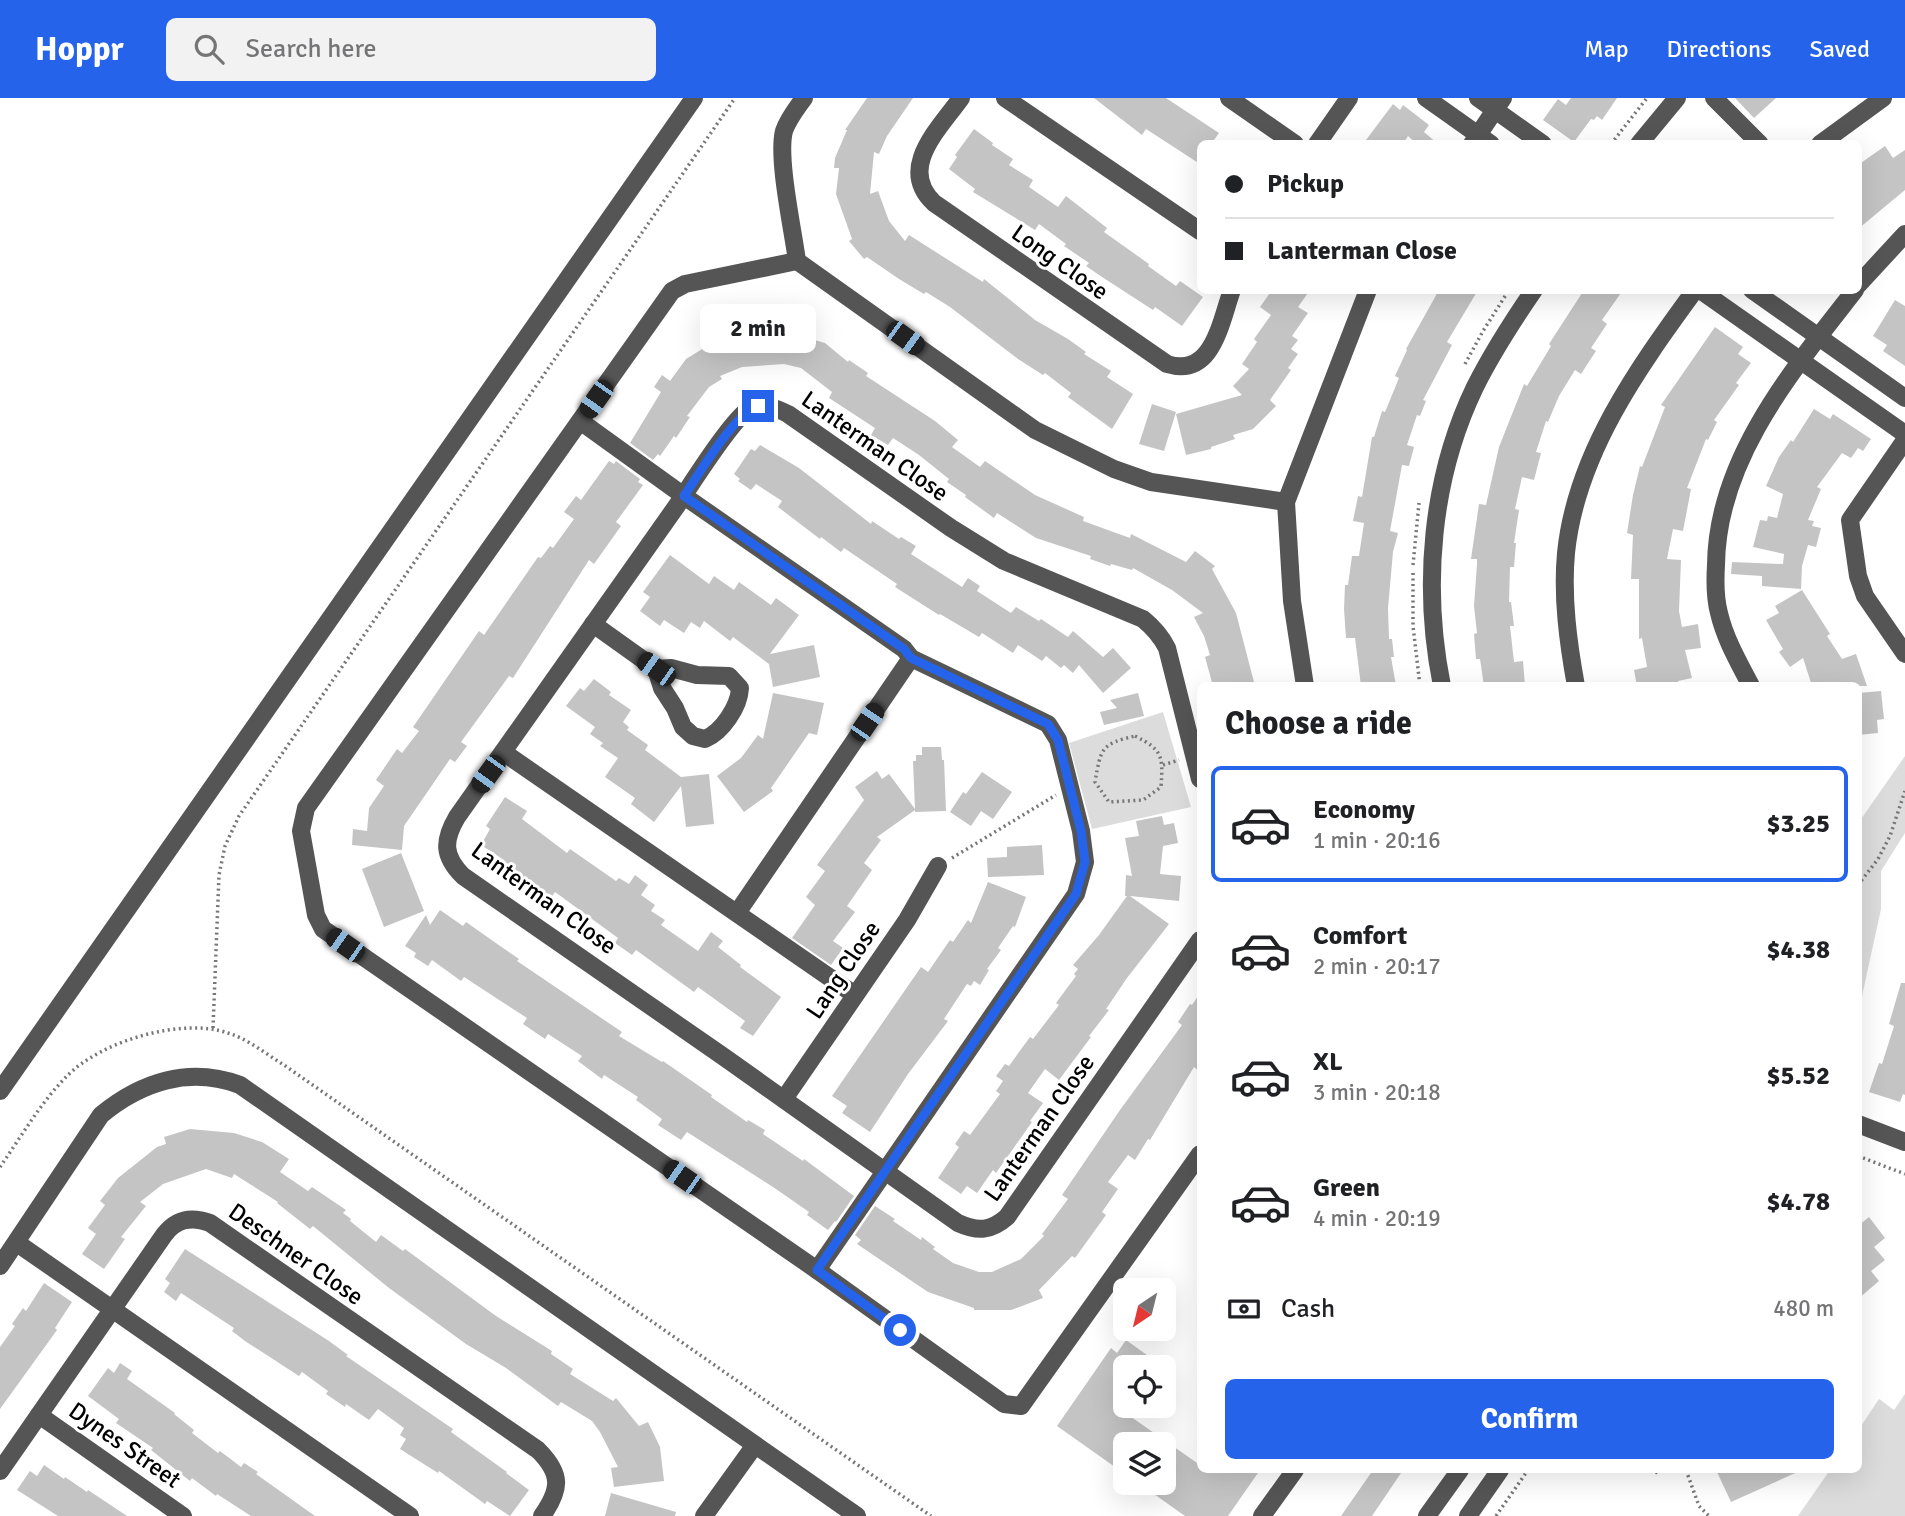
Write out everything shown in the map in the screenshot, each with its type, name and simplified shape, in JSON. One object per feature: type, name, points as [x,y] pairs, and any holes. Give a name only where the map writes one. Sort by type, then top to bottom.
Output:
[{"type":"street","points":[[0,1091],[694,98]]},
{"type":"street","points":[[804,98],[787,123],[783,133],[782,152],[797,261],[1035,430],[1114,469],[1151,482],[1286,502]]},
{"type":"street","name":"Long Close","points":[[961,98],[920,159],[921,190],[945,211],[1167,365],[1187,367],[1196,364],[1208,353],[1231,294]]},
{"type":"street","points":[[1005,98],[1197,229]]},
{"type":"street","points":[[1229,98],[1290,140]]},
{"type":"street","points":[[1320,140],[1349,98]]},
{"type":"street","points":[[1426,98],[1479,140]]},
{"type":"street","points":[[1478,98],[1499,104],[1539,140]]},
{"type":"street","points":[[1642,140],[1677,98]]},
{"type":"street","points":[[1714,98],[1756,140]]},
{"type":"street","points":[[1825,140],[1883,98]]},
{"type":"street","points":[[1481,140],[1499,104]]},
{"type":"street","points":[[1862,281],[1905,234]]},
{"type":"street","points":[[797,261],[685,284],[672,291],[306,808],[301,831],[316,915],[323,929],[817,1270],[1004,1404],[1021,1406],[1197,1158]]},
{"type":"street","points":[[1304,682],[1292,601],[1286,502],[1366,294]]},
{"type":"street","points":[[1441,682],[1432,589],[1434,536],[1446,468],[1474,390],[1499,342],[1531,294]]},
{"type":"street","points":[[1575,682],[1565,603],[1566,552],[1573,512],[1587,469],[1604,432],[1628,389],[1692,294]]},
{"type":"street","points":[[1706,294],[1905,434]]},
{"type":"street","points":[[1758,294],[1905,398]]},
{"type":"street","points":[[1749,682],[1718,611],[1715,580],[1719,528],[1730,485],[1748,443],[1761,421],[1851,294]]},
{"type":"street","name":"Lanterman Close","points":[[1194,766],[1167,648],[1153,627],[1143,619],[1015,566],[973,543],[788,414],[767,406],[750,408],[736,422],[453,825],[447,845],[452,865],[463,876],[958,1223],[978,1230],[999,1225],[1007,1217],[1197,944]]},
{"type":"street","points":[[580,421],[904,649],[911,658],[1048,724],[1058,740],[1081,831],[1085,862],[1076,894],[817,1270]]},
{"type":"street","points":[[1905,440],[1850,520],[1858,576],[1865,596],[1905,654]]},
{"type":"street","points":[[593,624],[656,669],[662,688],[687,732],[705,739],[715,734],[738,702],[740,688],[729,676],[697,675],[671,668],[656,669]]},
{"type":"street","points":[[737,913],[911,658]]},
{"type":"street","points":[[503,752],[855,995]]},
{"type":"street","name":"Lang Close","points":[[784,1099],[906,920],[938,866]]},
{"type":"street","points":[[0,1266],[101,1115],[139,1088],[182,1077],[222,1078],[240,1085],[857,1516]]},
{"type":"street","points":[[1862,1126],[1905,1142]]},
{"type":"street","name":"Deschner Close","points":[[0,1471],[168,1229],[182,1220],[201,1220],[210,1223],[538,1451],[554,1471],[556,1482],[553,1500],[542,1516]]},
{"type":"street","points":[[17,1243],[410,1516]]},
{"type":"street","name":"Dynes Street","points":[[39,1415],[183,1516]]},
{"type":"street","points":[[704,1516],[755,1445]]},
{"type":"street","points":[[1262,1516],[1293,1473]]},
{"type":"street","points":[[1427,1516],[1458,1473]]},
{"type":"street","points":[[1468,1516],[1498,1473]]},
{"type":"path","points":[[213,1028],[219,875],[225,846],[239,816],[735,98]]},
{"type":"path","points":[[1614,140],[1647,98]]},
{"type":"path","points":[[1135,736],[1155,746],[1163,765],[1161,787],[1143,800],[1109,802],[1095,782],[1100,755],[1110,742],[1135,736]]},
{"type":"path","points":[[1163,765],[1194,766]]},
{"type":"path","points":[[938,866],[1070,787]]},
{"type":"path","points":[[1862,880],[1878,859],[1890,836],[1905,791]]},
{"type":"path","points":[[0,1167],[57,1087],[91,1057],[116,1045],[149,1035],[213,1028],[245,1040],[284,1065],[931,1516]]},
{"type":"path","points":[[1862,1158],[1905,1174]]},
{"type":"path","points":[[1496,1516],[1526,1473]]},
{"type":"path","points":[[1687,1473],[1699,1506],[1709,1516]]},
{"type":"shaded area","points":[[1163,712],[1191,807],[1092,829],[1069,743]]},
{"type":"shaded area","points":[[1905,756],[1905,833],[1881,871],[1881,909],[1862,996],[1862,818]]},
{"type":"shaded area","points":[[1905,1394],[1905,1516],[1798,1516],[1828,1473],[1862,1473],[1862,1424],[1879,1399],[1894,1410]]},
{"type":"building","points":[[867,98],[913,98],[887,136],[879,154],[874,152],[870,194],[878,191],[889,221],[905,241],[909,235],[983,282],[984,279],[1035,320],[1068,339],[1086,352],[1084,354],[1111,371],[1107,377],[1133,394],[1112,429],[1068,397],[1071,393],[1045,373],[1043,375],[1018,359],[950,307],[899,279],[867,257],[864,259],[849,241],[852,239],[836,194],[839,168],[834,168],[835,158],[845,130]]},
{"type":"building","points":[[1094,98],[1166,98],[1219,133],[1214,140],[1197,140],[1197,162],[1146,129],[1142,135]]},
{"type":"building","points":[[1571,98],[1617,98],[1602,120],[1597,116],[1594,120],[1591,119],[1575,140],[1571,140],[1543,120],[1558,99],[1566,105]]},
{"type":"building","points":[[1735,98],[1776,98],[1754,118]]},
{"type":"building","points":[[1393,104],[1400,110],[1403,105],[1429,125],[1424,132],[1433,140],[1412,140],[1408,136],[1406,140],[1366,140]]},
{"type":"building","points":[[974,129],[1013,159],[1009,165],[1033,180],[1029,187],[1058,207],[1066,196],[1107,228],[1104,232],[1149,264],[1148,266],[1176,286],[1180,281],[1203,297],[1182,326],[1155,307],[1153,310],[1086,266],[1089,263],[1039,224],[1035,230],[973,192],[975,189],[949,169],[957,157],[955,155]]},
{"type":"building","points":[[1885,146],[1893,158],[1905,150],[1905,190],[1862,226],[1862,162]]},
{"type":"building","points":[[1269,294],[1307,294],[1298,307],[1308,313],[1292,336],[1298,340],[1291,349],[1298,354],[1288,368],[1291,370],[1270,400],[1276,406],[1253,429],[1233,435],[1235,439],[1186,455],[1176,414],[1242,395],[1233,386],[1249,369],[1242,364],[1257,342],[1254,339],[1271,315],[1260,307]]},
{"type":"building","points":[[1437,294],[1476,294],[1447,342],[1452,345],[1423,400],[1426,401],[1420,416],[1417,415],[1407,445],[1414,447],[1409,466],[1402,465],[1390,531],[1398,533],[1393,552],[1388,608],[1395,682],[1360,682],[1355,638],[1346,638],[1344,609],[1345,585],[1348,585],[1352,556],[1359,556],[1364,523],[1353,521],[1358,496],[1362,497],[1372,437],[1399,378],[1395,376],[1406,349]]},
{"type":"building","points":[[1581,294],[1620,294],[1602,320],[1607,324],[1591,348],[1596,351],[1581,374],[1575,370],[1559,396],[1548,422],[1546,421],[1536,452],[1541,453],[1534,480],[1522,477],[1515,509],[1519,510],[1514,567],[1510,567],[1509,602],[1514,626],[1510,626],[1514,662],[1523,661],[1525,682],[1483,682],[1480,659],[1476,659],[1474,634],[1477,633],[1474,606],[1477,559],[1471,559],[1479,504],[1486,505],[1499,447],[1524,384],[1527,386],[1551,346],[1549,344]]},
{"type":"building","points":[[1895,300],[1905,306],[1905,366],[1883,351],[1887,345],[1873,336]]},
{"type":"building","points":[[776,321],[776,329],[825,343],[848,362],[849,360],[868,373],[866,376],[935,421],[958,440],[952,447],[980,467],[985,461],[1035,495],[1084,517],[1083,521],[1130,538],[1131,534],[1186,562],[1195,551],[1215,566],[1212,569],[1236,613],[1254,682],[1212,682],[1205,657],[1210,655],[1194,617],[1203,613],[1172,590],[1133,568],[1110,566],[1090,559],[1091,556],[1036,538],[997,513],[994,518],[947,482],[949,479],[919,455],[893,438],[888,445],[871,435],[875,428],[829,398],[832,392],[801,368],[784,364],[742,367],[720,376],[722,379],[709,387],[687,416],[690,417],[676,438],[674,436],[660,456],[658,454],[653,460],[630,443],[661,392],[654,387],[662,375],[670,381],[686,359],[712,343],[709,336],[727,329],[759,327],[758,322]]},
{"type":"building","points":[[1715,327],[1743,347],[1738,354],[1751,363],[1714,420],[1717,422],[1708,440],[1706,439],[1687,488],[1691,489],[1683,531],[1673,529],[1667,559],[1681,560],[1679,611],[1682,627],[1698,624],[1701,648],[1685,650],[1692,678],[1678,682],[1636,682],[1634,670],[1647,667],[1642,638],[1639,639],[1639,579],[1631,579],[1633,535],[1627,533],[1640,466],[1642,467],[1665,407],[1661,405]]},
{"type":"building","points":[[1152,404],[1176,412],[1164,451],[1139,444]]},
{"type":"building","points":[[1814,409],[1830,419],[1833,414],[1871,439],[1863,451],[1858,448],[1851,458],[1842,453],[1817,487],[1821,489],[1808,520],[1814,521],[1812,526],[1821,528],[1816,547],[1808,545],[1802,566],[1801,589],[1762,586],[1762,576],[1731,574],[1732,562],[1783,564],[1784,554],[1753,547],[1760,520],[1767,521],[1768,516],[1777,518],[1783,494],[1766,486],[1779,457],[1791,440],[1793,442]]},
{"type":"building","points":[[760,445],[799,468],[871,524],[872,521],[899,539],[901,537],[916,546],[911,554],[962,587],[968,578],[980,586],[977,591],[1011,613],[1016,607],[1068,637],[1073,631],[1103,657],[1113,648],[1131,668],[1103,693],[1079,665],[1073,673],[1064,665],[1061,668],[1046,656],[1042,661],[1018,645],[1013,653],[982,633],[979,637],[939,615],[895,587],[897,584],[844,548],[841,552],[821,537],[820,539],[778,507],[782,501],[756,484],[751,490],[738,481],[740,479],[734,474],[751,449],[755,451]]},
{"type":"building","points":[[609,461],[614,464],[616,461],[640,479],[638,482],[643,485],[616,522],[621,526],[594,564],[589,560],[513,678],[509,676],[461,742],[467,746],[455,762],[450,759],[404,826],[402,850],[352,845],[353,829],[367,831],[369,808],[384,786],[376,780],[397,749],[402,753],[419,731],[413,727],[479,631],[484,635],[538,557],[541,558],[550,546],[553,548],[574,519],[564,512],[576,496],[581,500]]},
{"type":"building","points":[[670,555],[709,584],[714,576],[734,590],[739,582],[771,605],[776,598],[799,615],[770,654],[814,645],[820,677],[773,687],[769,664],[733,637],[730,641],[704,621],[700,628],[691,622],[684,633],[664,620],[660,626],[640,611],[650,597],[643,592]]},
{"type":"building","points":[[1802,590],[1830,634],[1827,636],[1842,659],[1856,654],[1867,686],[1862,686],[1862,682],[1811,682],[1803,658],[1790,667],[1779,652],[1783,649],[1766,620],[1779,613],[1775,606]]},
{"type":"building","points":[[594,679],[611,692],[609,695],[631,710],[623,722],[629,727],[627,730],[648,745],[645,750],[681,777],[709,774],[714,824],[686,827],[681,786],[654,822],[631,804],[635,798],[605,777],[618,758],[600,746],[603,743],[590,734],[595,727],[566,706],[580,688],[584,691]]},
{"type":"building","points":[[1881,691],[1884,719],[1877,720],[1878,733],[1862,735],[1862,693]]},
{"type":"building","points":[[773,693],[824,703],[817,735],[809,733],[771,788],[773,791],[744,812],[717,776],[741,758],[758,735],[763,739]]},
{"type":"building","points":[[1138,693],[1144,716],[1104,725],[1100,712],[1117,708],[1110,700]]},
{"type":"building","points":[[922,747],[941,747],[946,811],[915,810],[877,837],[881,840],[864,863],[872,870],[847,906],[855,912],[833,941],[843,948],[831,965],[792,938],[815,905],[806,897],[825,871],[817,865],[864,800],[855,787],[877,771],[882,779],[889,774],[915,809],[913,761],[916,761],[916,755],[922,755]]},
{"type":"building","points":[[982,772],[1012,792],[993,819],[981,811],[971,826],[950,812],[963,792],[966,794]]},
{"type":"building","points":[[505,797],[527,811],[522,819],[567,853],[570,849],[616,881],[619,878],[629,884],[635,875],[648,885],[641,895],[655,905],[651,911],[665,920],[661,925],[698,951],[711,932],[723,941],[718,947],[781,997],[753,1036],[740,1028],[745,1021],[698,987],[694,992],[636,950],[632,955],[615,943],[618,938],[555,892],[551,898],[481,845],[490,829],[486,826]]},
{"type":"building","points":[[1162,816],[1164,825],[1174,823],[1178,843],[1163,846],[1160,874],[1181,876],[1179,901],[1130,896],[1169,924],[1127,978],[1106,1009],[1109,1010],[1089,1036],[1091,1037],[1059,1080],[1045,1069],[1028,1093],[1043,1103],[996,1173],[993,1170],[977,1193],[967,1186],[961,1194],[938,1178],[959,1147],[955,1144],[964,1131],[970,1135],[1000,1094],[996,1091],[1003,1081],[996,1076],[1005,1064],[1009,1066],[1030,1037],[1033,1039],[1059,1005],[1056,1003],[1076,976],[1074,974],[1078,969],[1073,965],[1127,896],[1126,875],[1132,876],[1125,838],[1139,836],[1136,821]]},
{"type":"building","points":[[1042,845],[1044,875],[988,877],[987,858],[1007,857],[1007,847]]},
{"type":"building","points":[[401,853],[424,911],[384,927],[362,869]]},
{"type":"building","points":[[988,882],[1026,897],[1015,927],[1013,926],[998,948],[1001,950],[987,969],[989,970],[980,985],[974,981],[971,986],[967,984],[944,1019],[948,1021],[908,1074],[870,1132],[842,1113],[847,1106],[832,1096],[921,967],[928,972],[950,940],[953,942],[968,920],[971,923]]},
{"type":"building","points":[[440,910],[463,926],[466,922],[519,959],[517,961],[622,1032],[619,1036],[663,1061],[747,1122],[748,1120],[765,1130],[763,1134],[803,1161],[804,1159],[854,1196],[836,1222],[828,1230],[807,1215],[809,1212],[776,1189],[687,1132],[681,1140],[658,1125],[662,1119],[636,1100],[638,1097],[604,1075],[602,1079],[578,1061],[582,1056],[548,1034],[545,1039],[523,1024],[527,1018],[464,977],[461,981],[432,960],[428,966],[414,957],[416,953],[405,946],[426,915],[430,925]]},
{"type":"building","points":[[1901,983],[1905,983],[1905,1095],[1903,1094],[1900,1102],[1869,1092],[1879,1063],[1882,1064],[1894,1026],[1889,1024]]},
{"type":"building","points":[[1197,998],[1197,1070],[1194,1067],[1135,1160],[1128,1155],[1108,1182],[1118,1189],[1102,1212],[1106,1215],[1075,1258],[1072,1256],[1039,1290],[1043,1298],[1011,1310],[974,1310],[928,1292],[857,1244],[861,1240],[855,1235],[875,1206],[921,1240],[922,1237],[935,1247],[933,1249],[953,1263],[979,1272],[992,1272],[1021,1259],[1044,1236],[1042,1234],[1068,1199],[1062,1195],[1182,1025],[1178,1022],[1190,1004]]},
{"type":"building","points":[[190,1129],[234,1133],[262,1142],[289,1159],[280,1172],[308,1191],[312,1187],[346,1210],[343,1213],[350,1221],[376,1242],[381,1235],[403,1251],[405,1249],[496,1316],[552,1351],[551,1354],[573,1369],[570,1374],[613,1401],[616,1398],[639,1426],[648,1422],[660,1447],[664,1481],[614,1487],[611,1468],[618,1467],[592,1421],[561,1402],[558,1406],[506,1368],[466,1344],[389,1288],[313,1226],[310,1229],[278,1202],[234,1174],[232,1178],[206,1169],[163,1184],[140,1202],[146,1206],[121,1237],[125,1239],[104,1269],[82,1254],[96,1234],[88,1228],[105,1205],[100,1201],[118,1178],[157,1147],[166,1144],[164,1137]]},
{"type":"building","points":[[1869,1217],[1885,1238],[1874,1247],[1885,1260],[1871,1271],[1879,1281],[1862,1296],[1862,1223]]},
{"type":"building","points":[[185,1249],[329,1341],[348,1355],[346,1356],[453,1429],[451,1432],[529,1490],[510,1516],[487,1501],[485,1504],[439,1471],[438,1473],[400,1449],[406,1439],[400,1435],[404,1428],[378,1409],[369,1420],[346,1404],[345,1407],[302,1372],[299,1376],[245,1341],[232,1331],[234,1328],[181,1293],[176,1301],[164,1292],[170,1283],[165,1279]]},
{"type":"building","points":[[44,1283],[72,1302],[55,1328],[57,1330],[0,1409],[0,1347],[15,1326],[12,1324],[23,1308],[26,1311]]},
{"type":"building","points":[[1127,1341],[1147,1355],[1113,1355],[1113,1418],[1133,1418],[1153,1432],[1113,1432],[1113,1466],[1057,1426],[1111,1348],[1117,1353]]},
{"type":"building","points":[[120,1363],[132,1371],[127,1379],[175,1413],[194,1430],[192,1433],[241,1467],[244,1463],[258,1472],[256,1474],[315,1516],[251,1516],[217,1494],[216,1496],[192,1478],[190,1481],[151,1450],[153,1448],[116,1423],[119,1419],[88,1396],[108,1368],[114,1373]]},
{"type":"building","points":[[1176,1448],[1197,1463],[1197,1473],[1258,1473],[1228,1516],[1185,1516],[1155,1495],[1176,1495]]},
{"type":"building","points":[[44,1465],[127,1516],[58,1516],[17,1490],[30,1471],[37,1476]]},
{"type":"building","points":[[1371,1473],[1401,1473],[1372,1516],[1341,1516]]},
{"type":"building","points":[[1717,1473],[1795,1473],[1731,1502]]},
{"type":"building","points":[[611,1493],[676,1512],[675,1516],[605,1516]]},
{"type":"route","points":[[758,406],[750,408],[736,422],[684,496],[904,649],[911,658],[1048,724],[1058,740],[1081,831],[1085,862],[1076,894],[817,1270],[900,1330]]}]
